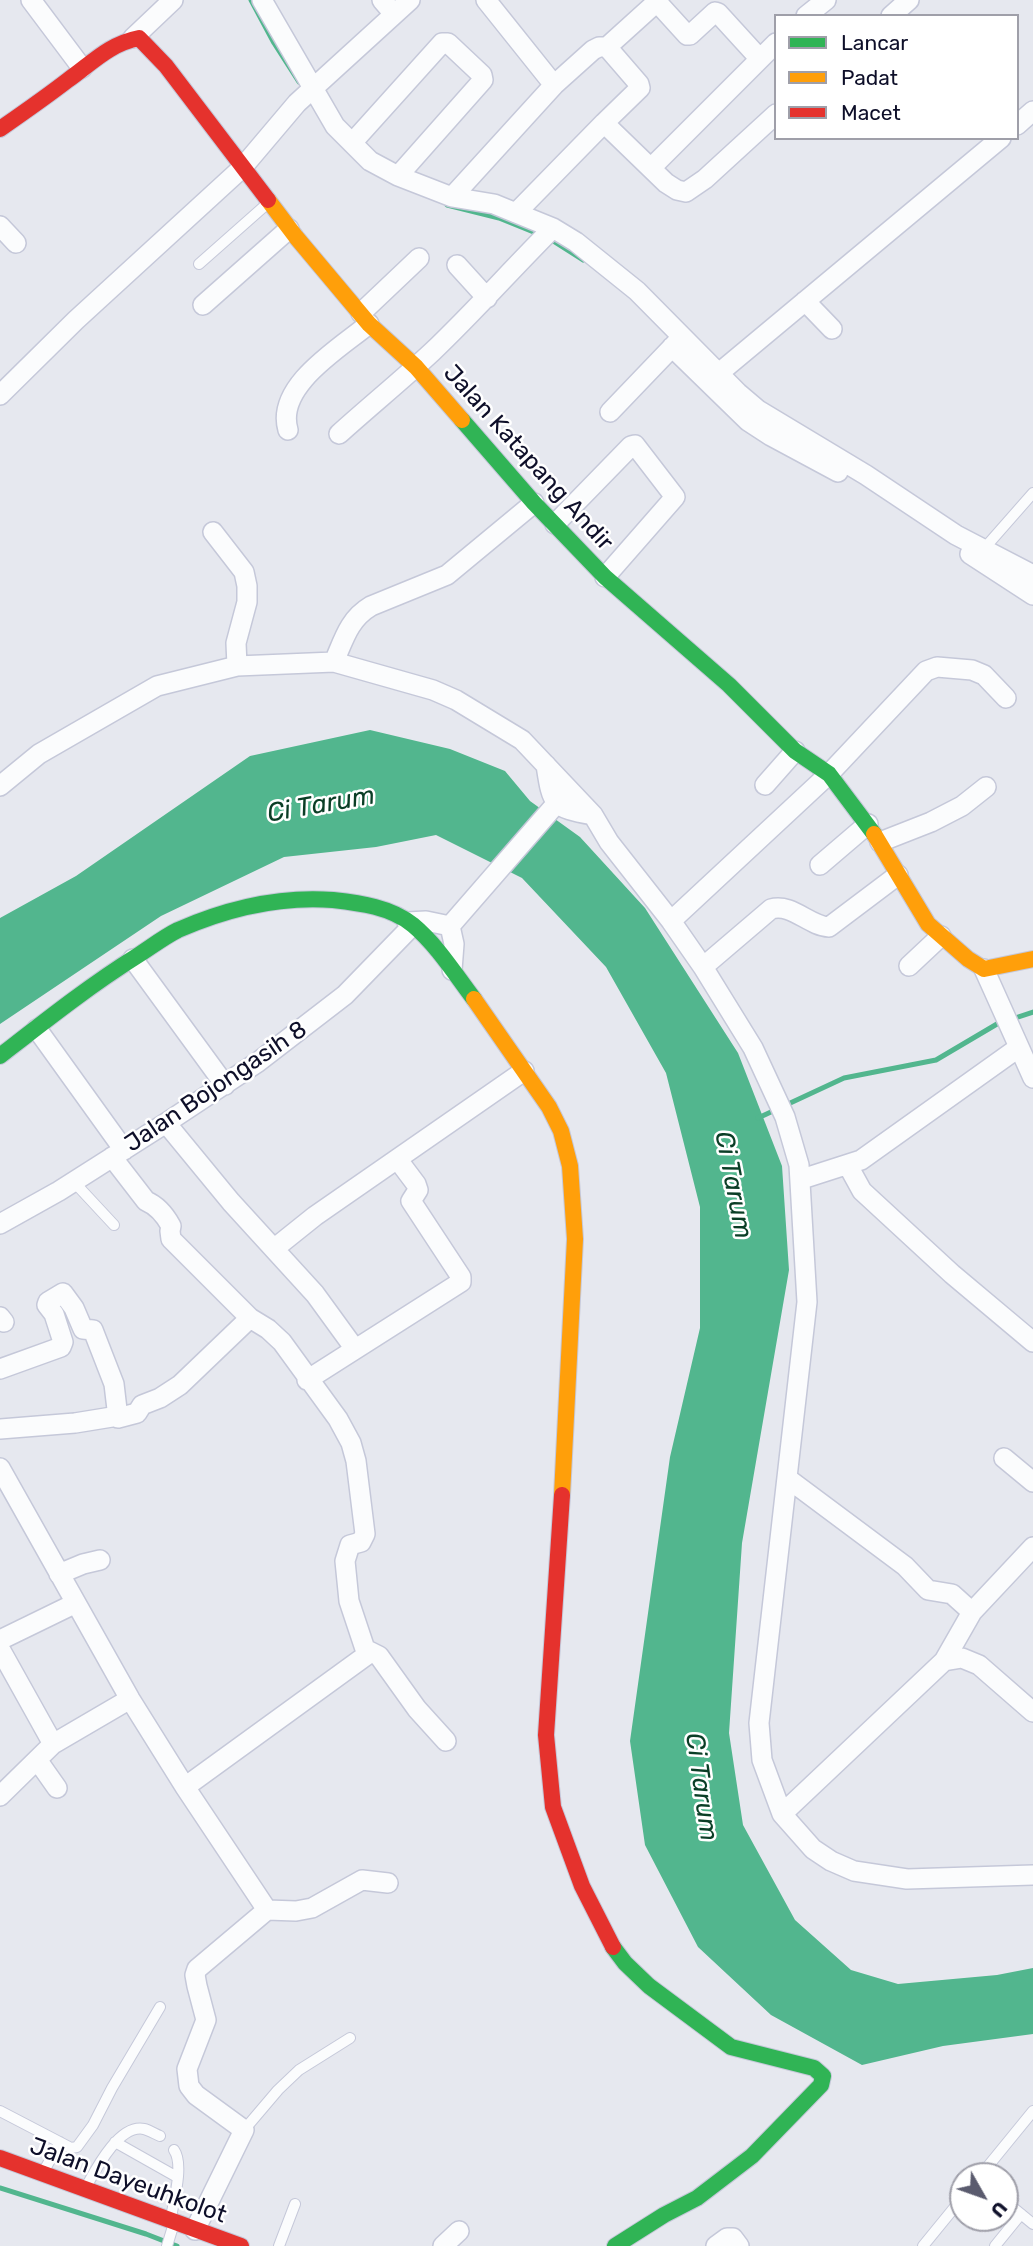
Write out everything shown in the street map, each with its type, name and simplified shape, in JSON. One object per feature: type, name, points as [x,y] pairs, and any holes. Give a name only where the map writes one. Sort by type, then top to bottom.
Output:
[{"type":"street","points":[[31,0],[82,68]]},
{"type":"street","points":[[0,129],[104,51],[132,38],[173,0]]},
{"type":"street","points":[[262,0],[306,94],[370,161],[398,176],[452,197],[494,204],[516,213],[548,233],[576,242],[637,291],[748,421],[981,554],[1033,575]]},
{"type":"street","points":[[0,395],[76,320],[242,168],[306,94],[388,7],[410,0]]},
{"type":"street","points":[[486,0],[554,85]]},
{"type":"street","points":[[808,14],[826,0]]},
{"type":"street","points":[[893,14],[909,0]]},
{"type":"street","points":[[452,197],[554,85],[593,50],[607,47],[658,1],[687,35],[715,12],[718,13],[760,58]]},
{"type":"street","name":"Jalan Katapang Andir","points":[[132,38],[139,38],[153,50],[289,229],[365,319],[416,367],[534,503],[605,577],[729,685],[795,751],[829,774],[880,842],[928,923],[968,959],[984,969]]},
{"type":"street","points":[[352,143],[442,43],[448,43],[482,75],[483,80],[398,176]]},
{"type":"street","points":[[652,167],[774,45]]},
{"type":"street","points":[[516,213],[640,88],[607,47]]},
{"type":"street","points":[[1019,123],[1033,111]]},
{"type":"street","points":[[604,123],[666,183],[677,191],[686,192],[705,179],[774,116]]},
{"type":"street","points":[[719,373],[999,140]]},
{"type":"street","points":[[0,226],[16,243]]},
{"type":"street","points":[[203,305],[289,229]]},
{"type":"street","points":[[339,434],[416,367],[488,298],[528,251],[548,233]]},
{"type":"street","points":[[288,430],[285,410],[302,381],[365,319],[419,258]]},
{"type":"street","points":[[457,265],[488,298]]},
{"type":"street","points":[[805,301],[832,328]]},
{"type":"street","points":[[678,342],[719,373],[758,410],[866,475],[956,535],[1033,596]]},
{"type":"street","points":[[610,412],[678,342]]},
{"type":"street","points":[[555,524],[631,446],[635,445],[643,453],[675,497],[605,577]]},
{"type":"street","points":[[334,662],[348,627],[361,612],[447,575],[534,503]]},
{"type":"street","points":[[214,532],[244,572],[247,586],[247,602],[236,643],[237,666]]},
{"type":"street","points":[[0,786],[33,759],[157,686],[237,666],[334,662],[433,690],[456,700],[522,740],[546,765],[593,815],[609,842],[703,967],[753,1048],[781,1110],[802,1179],[807,1302],[759,1723],[762,1760],[782,1814],[813,1849],[854,1871],[907,1880],[1033,1875]]},
{"type":"street","points":[[671,921],[829,774],[926,671],[937,667],[972,670],[984,675],[1006,698]]},
{"type":"street","points":[[765,785],[795,751]]},
{"type":"street","points":[[546,765],[550,793],[556,804],[593,815]]},
{"type":"street","points":[[880,842],[962,806],[986,787]]},
{"type":"street","points":[[450,926],[556,804]]},
{"type":"street","points":[[820,865],[868,824]]},
{"type":"street","points":[[703,967],[771,909],[777,907],[796,912],[818,926],[829,927],[898,875]]},
{"type":"street","points":[[0,1056],[99,981],[176,931],[230,911],[277,901],[317,899],[353,902],[389,911],[410,924],[435,948],[549,1107],[561,1131],[570,1166],[575,1239],[568,1403],[546,1735],[553,1807],[582,1886],[614,1948],[625,1963],[649,1986],[731,2047],[814,2068],[823,2076],[821,2085],[752,2157],[697,2198],[664,2214],[615,2246]]},
{"type":"street","points":[[410,924],[426,920],[450,926]]},
{"type":"street","name":"Jalan Bojongasih 8","points":[[0,1224],[74,1182],[225,1084],[345,995],[410,924]]},
{"type":"street","points":[[450,926],[455,955],[452,970]]},
{"type":"street","points":[[909,966],[941,936]]},
{"type":"street","points":[[133,959],[225,1084]]},
{"type":"street","points":[[1033,959],[984,969],[1033,1078]]},
{"type":"street","points":[[37,1029],[146,1201],[154,1204],[167,1219],[171,1226],[172,1239],[250,1318],[282,1342],[307,1380],[338,1419],[351,1443],[356,1461],[365,1534],[361,1542],[350,1545],[345,1561],[349,1601],[361,1642],[365,1649],[379,1656],[417,1709],[446,1741]]},
{"type":"street","points":[[802,1179],[861,1160],[1018,1048]]},
{"type":"street","points":[[275,1248],[315,1216],[524,1070]]},
{"type":"street","points":[[166,1123],[231,1202],[315,1294],[355,1349]]},
{"type":"street","points":[[307,1380],[461,1282],[461,1277],[411,1201],[418,1191],[416,1184],[398,1160]]},
{"type":"street","points":[[850,1164],[862,1191],[951,1274],[1033,1342]]},
{"type":"street","points":[[0,1369],[61,1347],[63,1342],[54,1314],[47,1305],[63,1293],[74,1308],[83,1329],[93,1330],[114,1384],[118,1416]]},
{"type":"street","points":[[0,1429],[118,1418],[137,1413],[142,1405],[160,1398],[180,1385],[250,1318]]},
{"type":"street","points":[[1004,1458],[1033,1482]]},
{"type":"street","points":[[0,1468],[130,1699],[267,1910]]},
{"type":"street","points":[[787,1478],[905,1566],[928,1590],[952,1594],[972,1612]]},
{"type":"street","points":[[782,1814],[944,1661],[972,1612],[1033,1547]]},
{"type":"street","points":[[59,1574],[100,1560]]},
{"type":"street","points":[[0,1640],[76,1603]]},
{"type":"street","points":[[0,1649],[53,1744]]},
{"type":"street","points":[[185,1787],[371,1652]]},
{"type":"street","points":[[944,1661],[962,1658],[979,1665],[1033,1712]]},
{"type":"street","points":[[0,1796],[53,1744],[130,1699]]},
{"type":"street","points":[[38,1761],[57,1788]]},
{"type":"street","points":[[195,2230],[244,2130],[195,2095],[189,2085],[187,2069],[206,2020],[195,1975],[202,1963],[267,1910],[296,1911],[312,1908],[362,1880],[388,1883]]},
{"type":"street","name":"Jalan Dayeuhkolot","points":[[0,2158],[171,2226],[195,2230],[242,2246]]},
{"type":"street","points":[[443,2246],[459,2231]]},
{"type":"street","points":[[716,2246],[727,2238],[733,2238],[740,2246]]},
{"type":"lane","points":[[199,264],[269,202]]},
{"type":"lane","points":[[981,554],[1033,494]]},
{"type":"lane","points":[[74,1182],[114,1225]]},
{"type":"lane","points":[[0,2110],[71,2148],[80,2145],[160,2007]]},
{"type":"lane","points":[[244,2130],[299,2070],[350,2038]]},
{"type":"lane","points":[[991,2162],[1033,2111]]},
{"type":"lane","points":[[84,2191],[115,2142],[130,2130],[143,2129],[160,2136]]},
{"type":"lane","points":[[42,2175],[60,2142]]},
{"type":"lane","points":[[115,2142],[177,2177]]},
{"type":"lane","points":[[167,2246],[179,2156],[174,2150]]},
{"type":"lane","points":[[279,2246],[295,2204]]},
{"type":"lane","points":[[923,2246],[949,2214]]},
{"type":"lane","points":[[995,2246],[1021,2214],[1033,2224]]},
{"type":"water","name":"Ci Tarum","points":[[370,730],[450,749],[505,771],[530,801],[580,837],[645,908],[738,1053],[782,1166],[789,1270],[742,1543],[729,1733],[743,1825],[795,1920],[851,1970],[898,1984],[997,1975],[1033,1968],[1033,2034],[943,2046],[862,2065],[771,2015],[698,1947],[645,1845],[630,1741],[670,1457],[700,1328],[700,1207],[666,1073],[606,967],[522,878],[436,835],[376,847],[284,857],[161,916],[0,1024],[0,918],[76,876],[250,756]]},
{"type":"waterway","points":[[251,0],[299,82]]},
{"type":"waterway","points":[[447,205],[499,218],[541,235]]},
{"type":"waterway","points":[[550,239],[583,260]]},
{"type":"waterway","points":[[758,1118],[844,1078],[936,1060],[997,1024],[1033,1012]]},
{"type":"waterway","points":[[0,2188],[177,2246]]},
{"type":"traffic: fast","points":[[462,420],[534,503],[605,577],[729,685],[795,751],[829,774],[874,834]]},
{"type":"traffic: fast","points":[[0,1056],[119,967],[173,933],[234,910],[273,902],[333,900],[364,904],[395,914],[413,925],[430,941],[474,999]]},
{"type":"traffic: fast","points":[[613,1947],[649,1986],[731,2047],[814,2068],[823,2076],[821,2085],[752,2156],[697,2198],[615,2246]]},
{"type":"traffic: slow","points":[[268,200],[369,324],[416,367],[462,420]]},
{"type":"traffic: slow","points":[[874,834],[928,924],[968,959],[984,969],[1033,959]]},
{"type":"traffic: slow","points":[[474,999],[549,1107],[561,1131],[570,1166],[575,1239],[562,1495]]},
{"type":"traffic: jam","points":[[0,129],[101,55],[139,38],[166,66],[268,200]]},
{"type":"traffic: jam","points":[[562,1495],[546,1735],[553,1807],[582,1886],[613,1947]]},
{"type":"traffic: jam","points":[[0,2158],[241,2246]]}]
